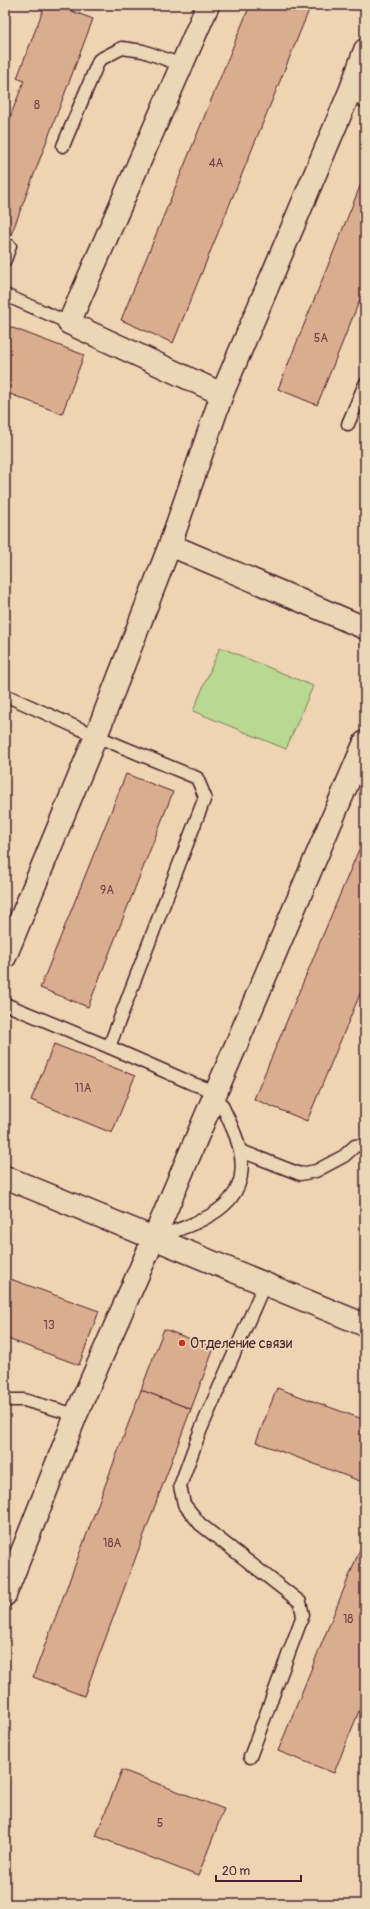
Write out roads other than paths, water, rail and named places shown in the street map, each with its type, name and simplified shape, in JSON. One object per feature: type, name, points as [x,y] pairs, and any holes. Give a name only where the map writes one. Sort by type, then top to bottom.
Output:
[{"type":"street","points":[[208,5],[69,323],[222,394]]},
{"type":"street","points":[[5,957],[96,736],[170,545],[222,394],[358,96],[365,50]]},
{"type":"street","points":[[170,545],[365,628]]},
{"type":"street","points":[[5,1595],[76,1414],[154,1238],[365,742]]},
{"type":"street","points":[[5,1177],[265,1283],[365,1326]]},
{"type":"lane","points":[[63,146],[99,60],[122,48],[143,52],[182,65]]},
{"type":"lane","points":[[5,260],[10,246]]},
{"type":"lane","points":[[5,295],[69,323]]},
{"type":"lane","points":[[348,424],[365,384]]},
{"type":"lane","points":[[5,695],[96,736],[197,778],[204,797],[109,1047]]},
{"type":"lane","points":[[5,1004],[215,1093],[234,1132],[241,1151],[242,1173],[235,1193],[222,1207],[208,1218],[193,1225],[154,1238]]},
{"type":"lane","points":[[241,1151],[300,1174],[316,1171],[344,1156],[355,1146],[365,1144]]},
{"type":"lane","points":[[250,1757],[303,1616],[302,1609],[300,1602],[200,1524],[184,1504],[180,1486],[202,1429],[265,1283]]},
{"type":"lane","points":[[5,1400],[24,1400],[76,1414]]},
{"type":"place","name":"Отделение связи","points":[[182,1343]]}]
